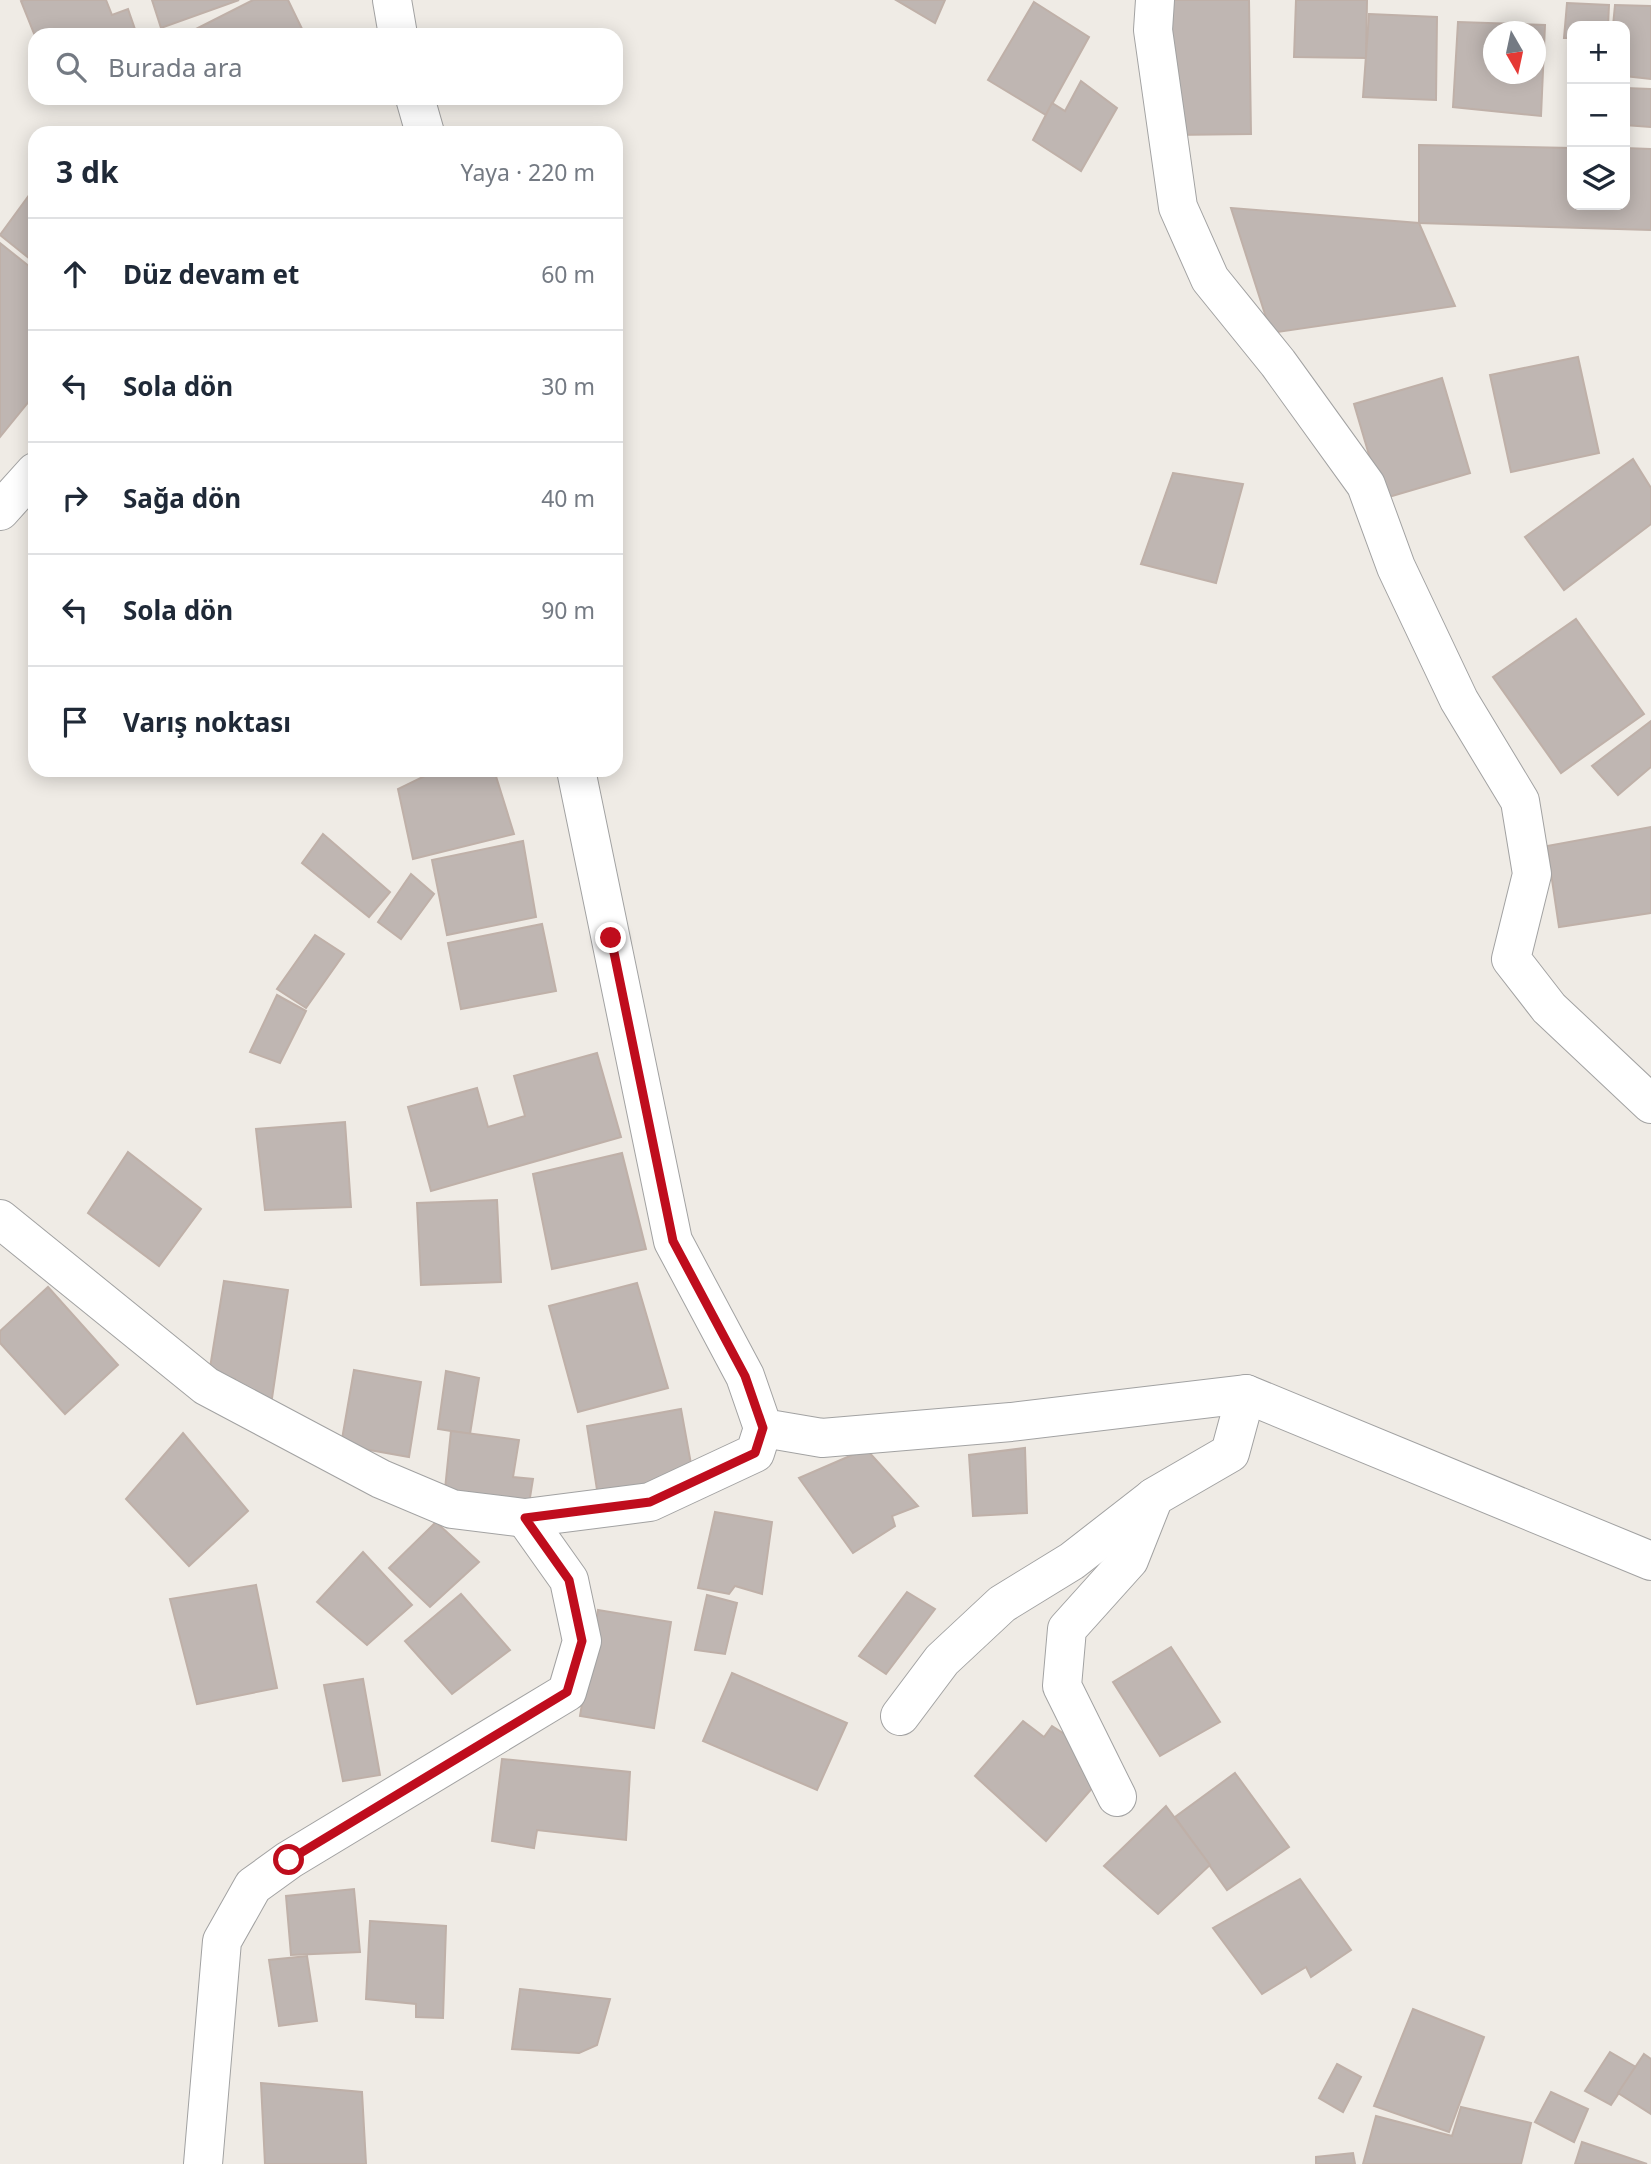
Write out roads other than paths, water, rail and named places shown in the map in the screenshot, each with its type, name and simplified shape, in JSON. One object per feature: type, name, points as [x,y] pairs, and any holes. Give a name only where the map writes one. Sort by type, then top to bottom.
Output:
[{"type":"street","points":[[392,0],[397,28]]},
{"type":"street","points":[[1155,0],[1153,30],[1178,207],[1210,279],[1278,363],[1366,485],[1396,566],[1459,701],[1521,801],[1532,874],[1511,959],[1549,1008],[1651,1104]]},
{"type":"street","points":[[417,105],[423,126]]},
{"type":"street","points":[[0,511],[28,480]]},
{"type":"street","points":[[0,1219],[206,1386],[381,1479],[452,1509],[525,1518],[650,1502],[755,1453],[763,1428],[745,1376],[673,1241],[577,777]]},
{"type":"street","points":[[763,1428],[822,1438],[1011,1422],[1245,1394],[1651,1561]]},
{"type":"street","points":[[900,1716],[942,1660],[1002,1604],[1072,1561],[1154,1497],[1230,1453],[1245,1394]]},
{"type":"street","points":[[1117,1797],[1062,1686],[1068,1629],[1129,1560],[1154,1497]]},
{"type":"street","points":[[204,2164],[222,1941],[253,1886],[289,1860],[567,1692],[582,1641],[569,1580],[525,1518]]}]
